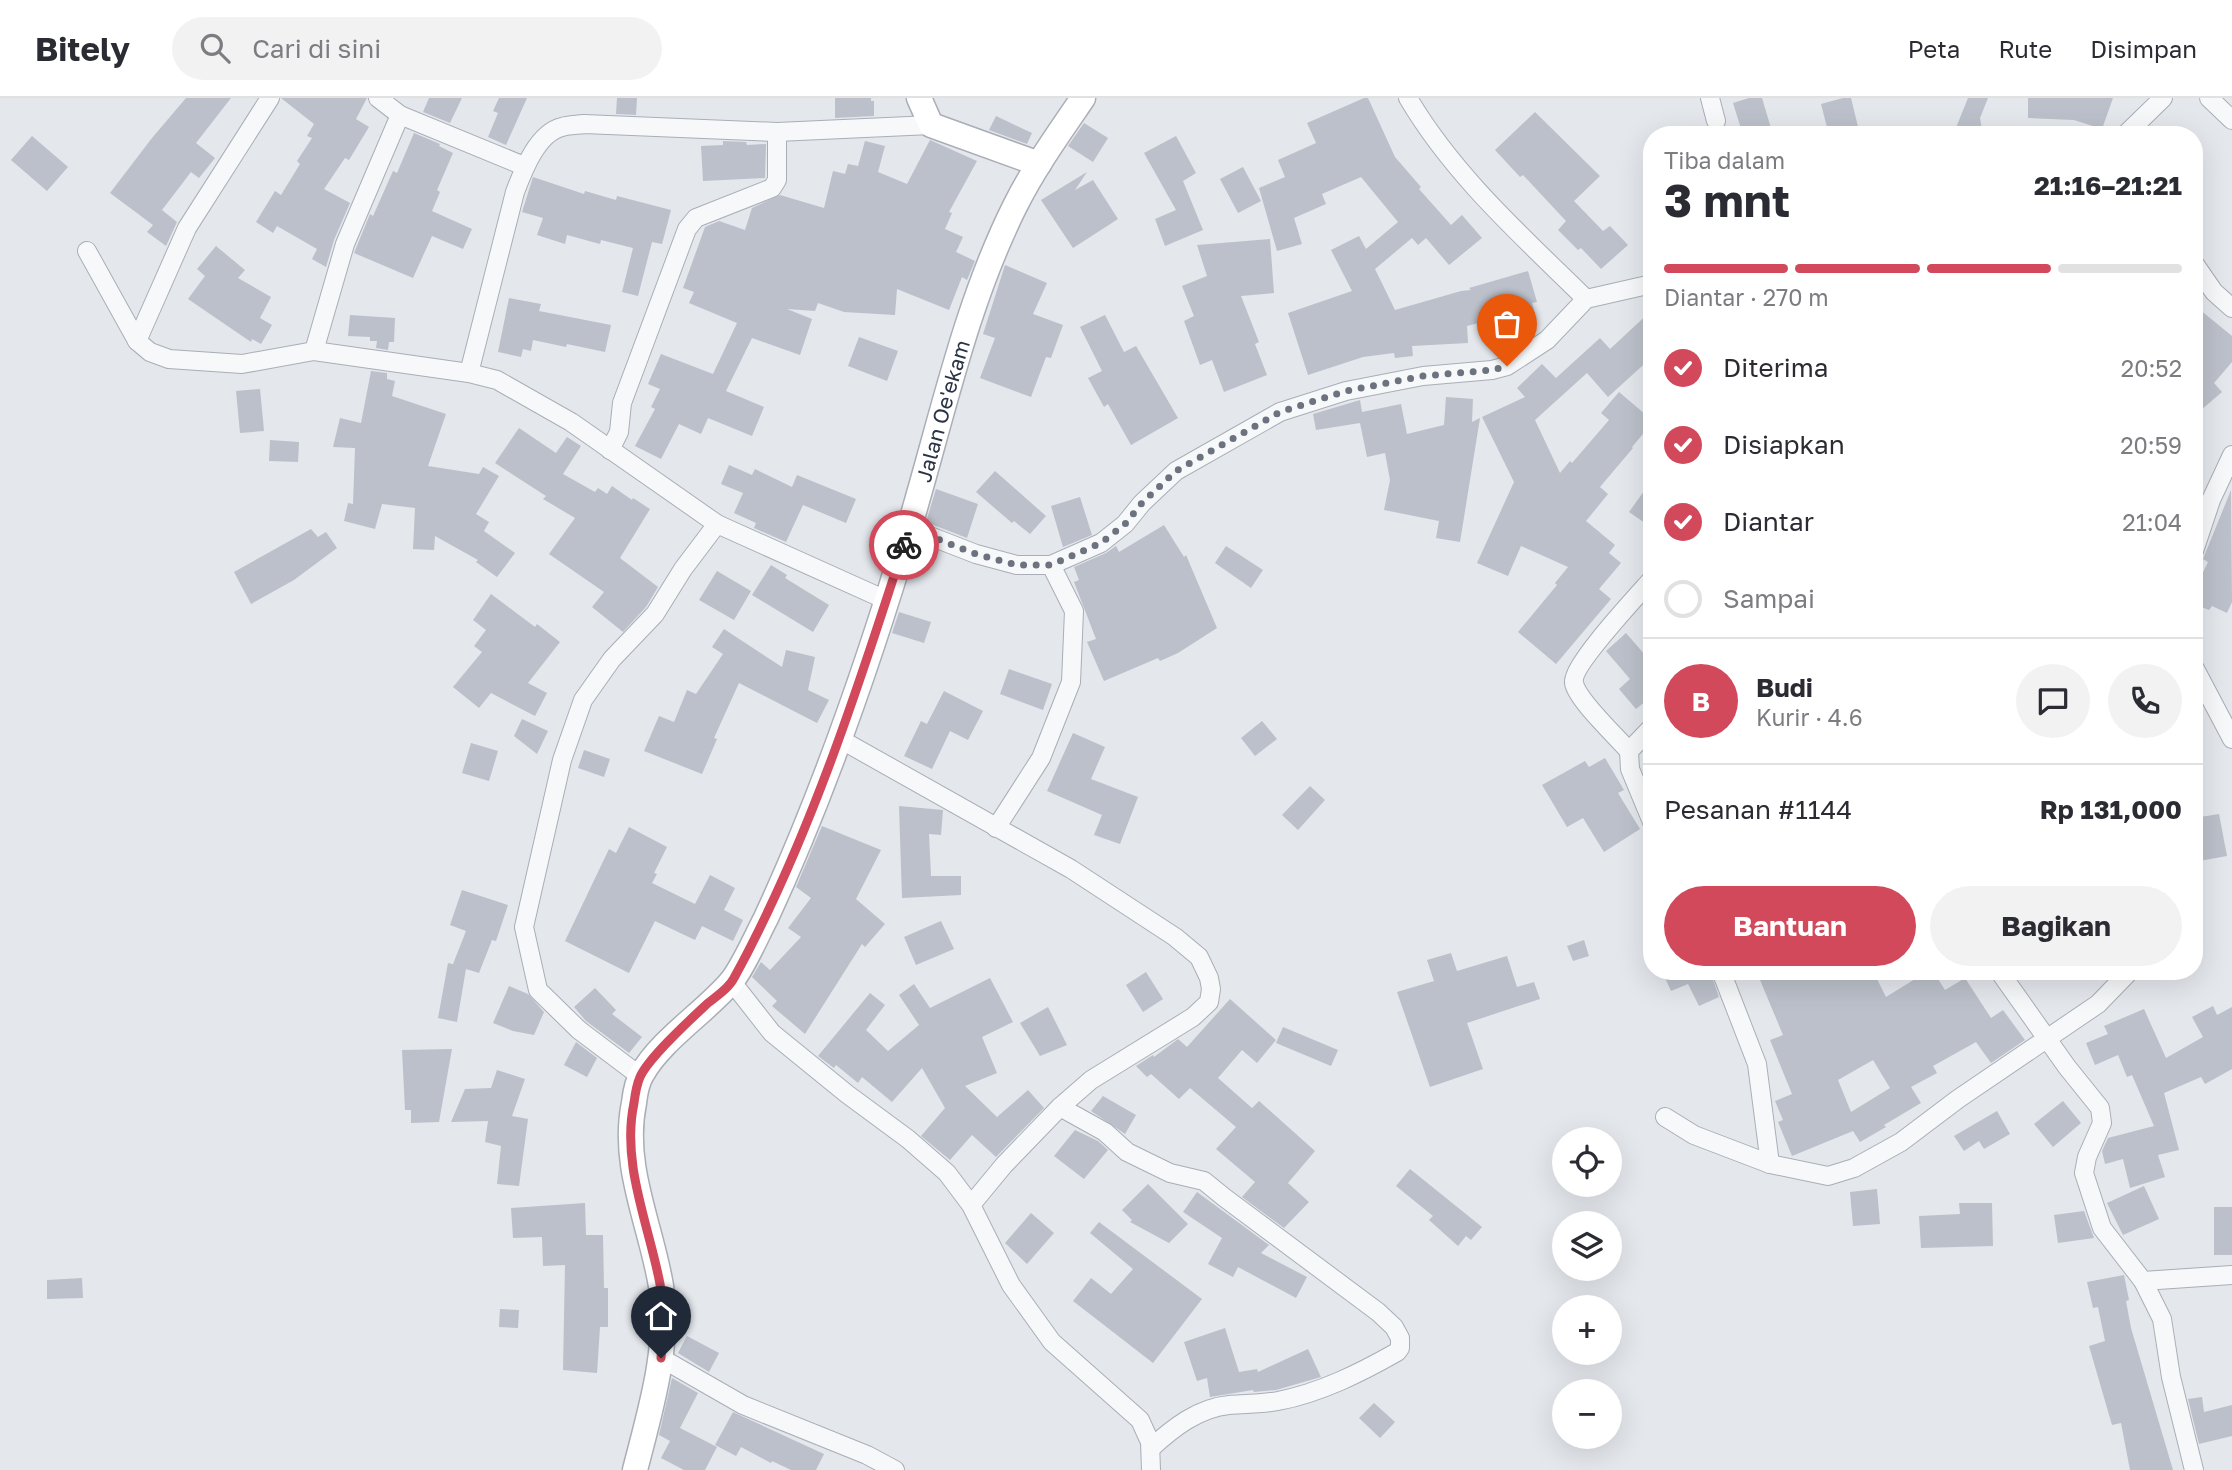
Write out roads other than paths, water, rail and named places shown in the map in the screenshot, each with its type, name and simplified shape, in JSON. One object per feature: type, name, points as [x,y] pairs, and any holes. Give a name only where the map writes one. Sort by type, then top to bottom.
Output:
[{"type":"street","points":[[136,341],[187,228],[270,98]]},
{"type":"street","points":[[378,98],[400,115],[524,166]]},
{"type":"street","points":[[919,98],[931,125]]},
{"type":"street","name":"Jalan Oe'ekam","points":[[635,1470],[661,1358],[663,1324],[661,1286],[636,1185],[629,1137],[640,1076],[691,1020],[732,982],[765,918],[838,738],[886,600],[970,315],[1015,207],[1039,164],[1083,98]]},
{"type":"street","points":[[1408,98],[1427,129],[1489,204],[1586,299]]},
{"type":"street","points":[[1710,98],[1716,121]]},
{"type":"street","points":[[2134,126],[2163,98]]},
{"type":"street","points":[[2209,98],[2232,120]]},
{"type":"street","points":[[314,351],[345,244],[400,115]]},
{"type":"street","points":[[469,373],[524,166],[544,138],[561,127],[584,124],[777,132],[931,125],[1039,164]]},
{"type":"street","points":[[610,450],[619,432],[622,402],[687,229],[696,218],[772,188],[777,180],[777,132]]},
{"type":"street","points":[[87,251],[136,341],[150,352],[169,359],[242,364],[314,351],[469,373],[497,380],[570,422],[717,524],[886,600]]},
{"type":"street","points":[[2203,276],[2214,292],[2232,308]]},
{"type":"street","points":[[909,528],[976,554],[1017,565],[1051,565],[1101,543],[1125,524],[1142,503],[1176,471],[1280,412],[1346,391],[1423,376],[1492,370],[1507,366],[1547,340],[1586,299],[1643,286]]},
{"type":"street","points":[[2203,524],[2232,455]]},
{"type":"street","points":[[640,1076],[579,1030],[538,990],[524,927],[562,760],[583,700],[612,659],[655,614],[683,569],[717,524]]},
{"type":"street","points":[[996,828],[1041,758],[1071,682],[1074,611],[1051,565]]},
{"type":"street","points":[[1643,590],[1590,652],[1577,671],[1574,682],[1580,695],[1629,751],[1630,769],[1643,800]]},
{"type":"street","points":[[2203,684],[2232,739]]},
{"type":"street","points":[[1629,751],[1643,736]]},
{"type":"street","points":[[838,738],[1071,869],[1175,937],[1199,957],[1209,978],[1209,1002],[1193,1017],[1091,1080],[1060,1107],[1004,1165],[971,1205]]},
{"type":"street","points":[[1724,980],[1757,1064],[1770,1164]]},
{"type":"street","points":[[2005,980],[2100,1108],[2102,1123],[2087,1157],[2084,1173],[2102,1228],[2143,1281],[2162,1319],[2171,1377],[2194,1470]]},
{"type":"street","points":[[1665,1117],[1695,1135],[1770,1164],[1828,1176],[1854,1168],[1901,1142],[1958,1099],[2098,1004],[2121,980]]},
{"type":"street","points":[[732,982],[772,1033],[908,1139],[947,1173],[971,1205],[1011,1285],[1052,1342],[1140,1420],[1151,1448],[1151,1470]]},
{"type":"street","points":[[1060,1107],[1105,1132],[1128,1152],[1170,1173],[1204,1181],[1378,1312],[1394,1327],[1400,1338],[1397,1352],[1359,1373],[1279,1401],[1227,1405],[1204,1412],[1175,1425],[1151,1448]]},
{"type":"street","points":[[2143,1281],[2232,1275]]},
{"type":"street","points":[[661,1358],[743,1405],[867,1455],[895,1470]]}]
